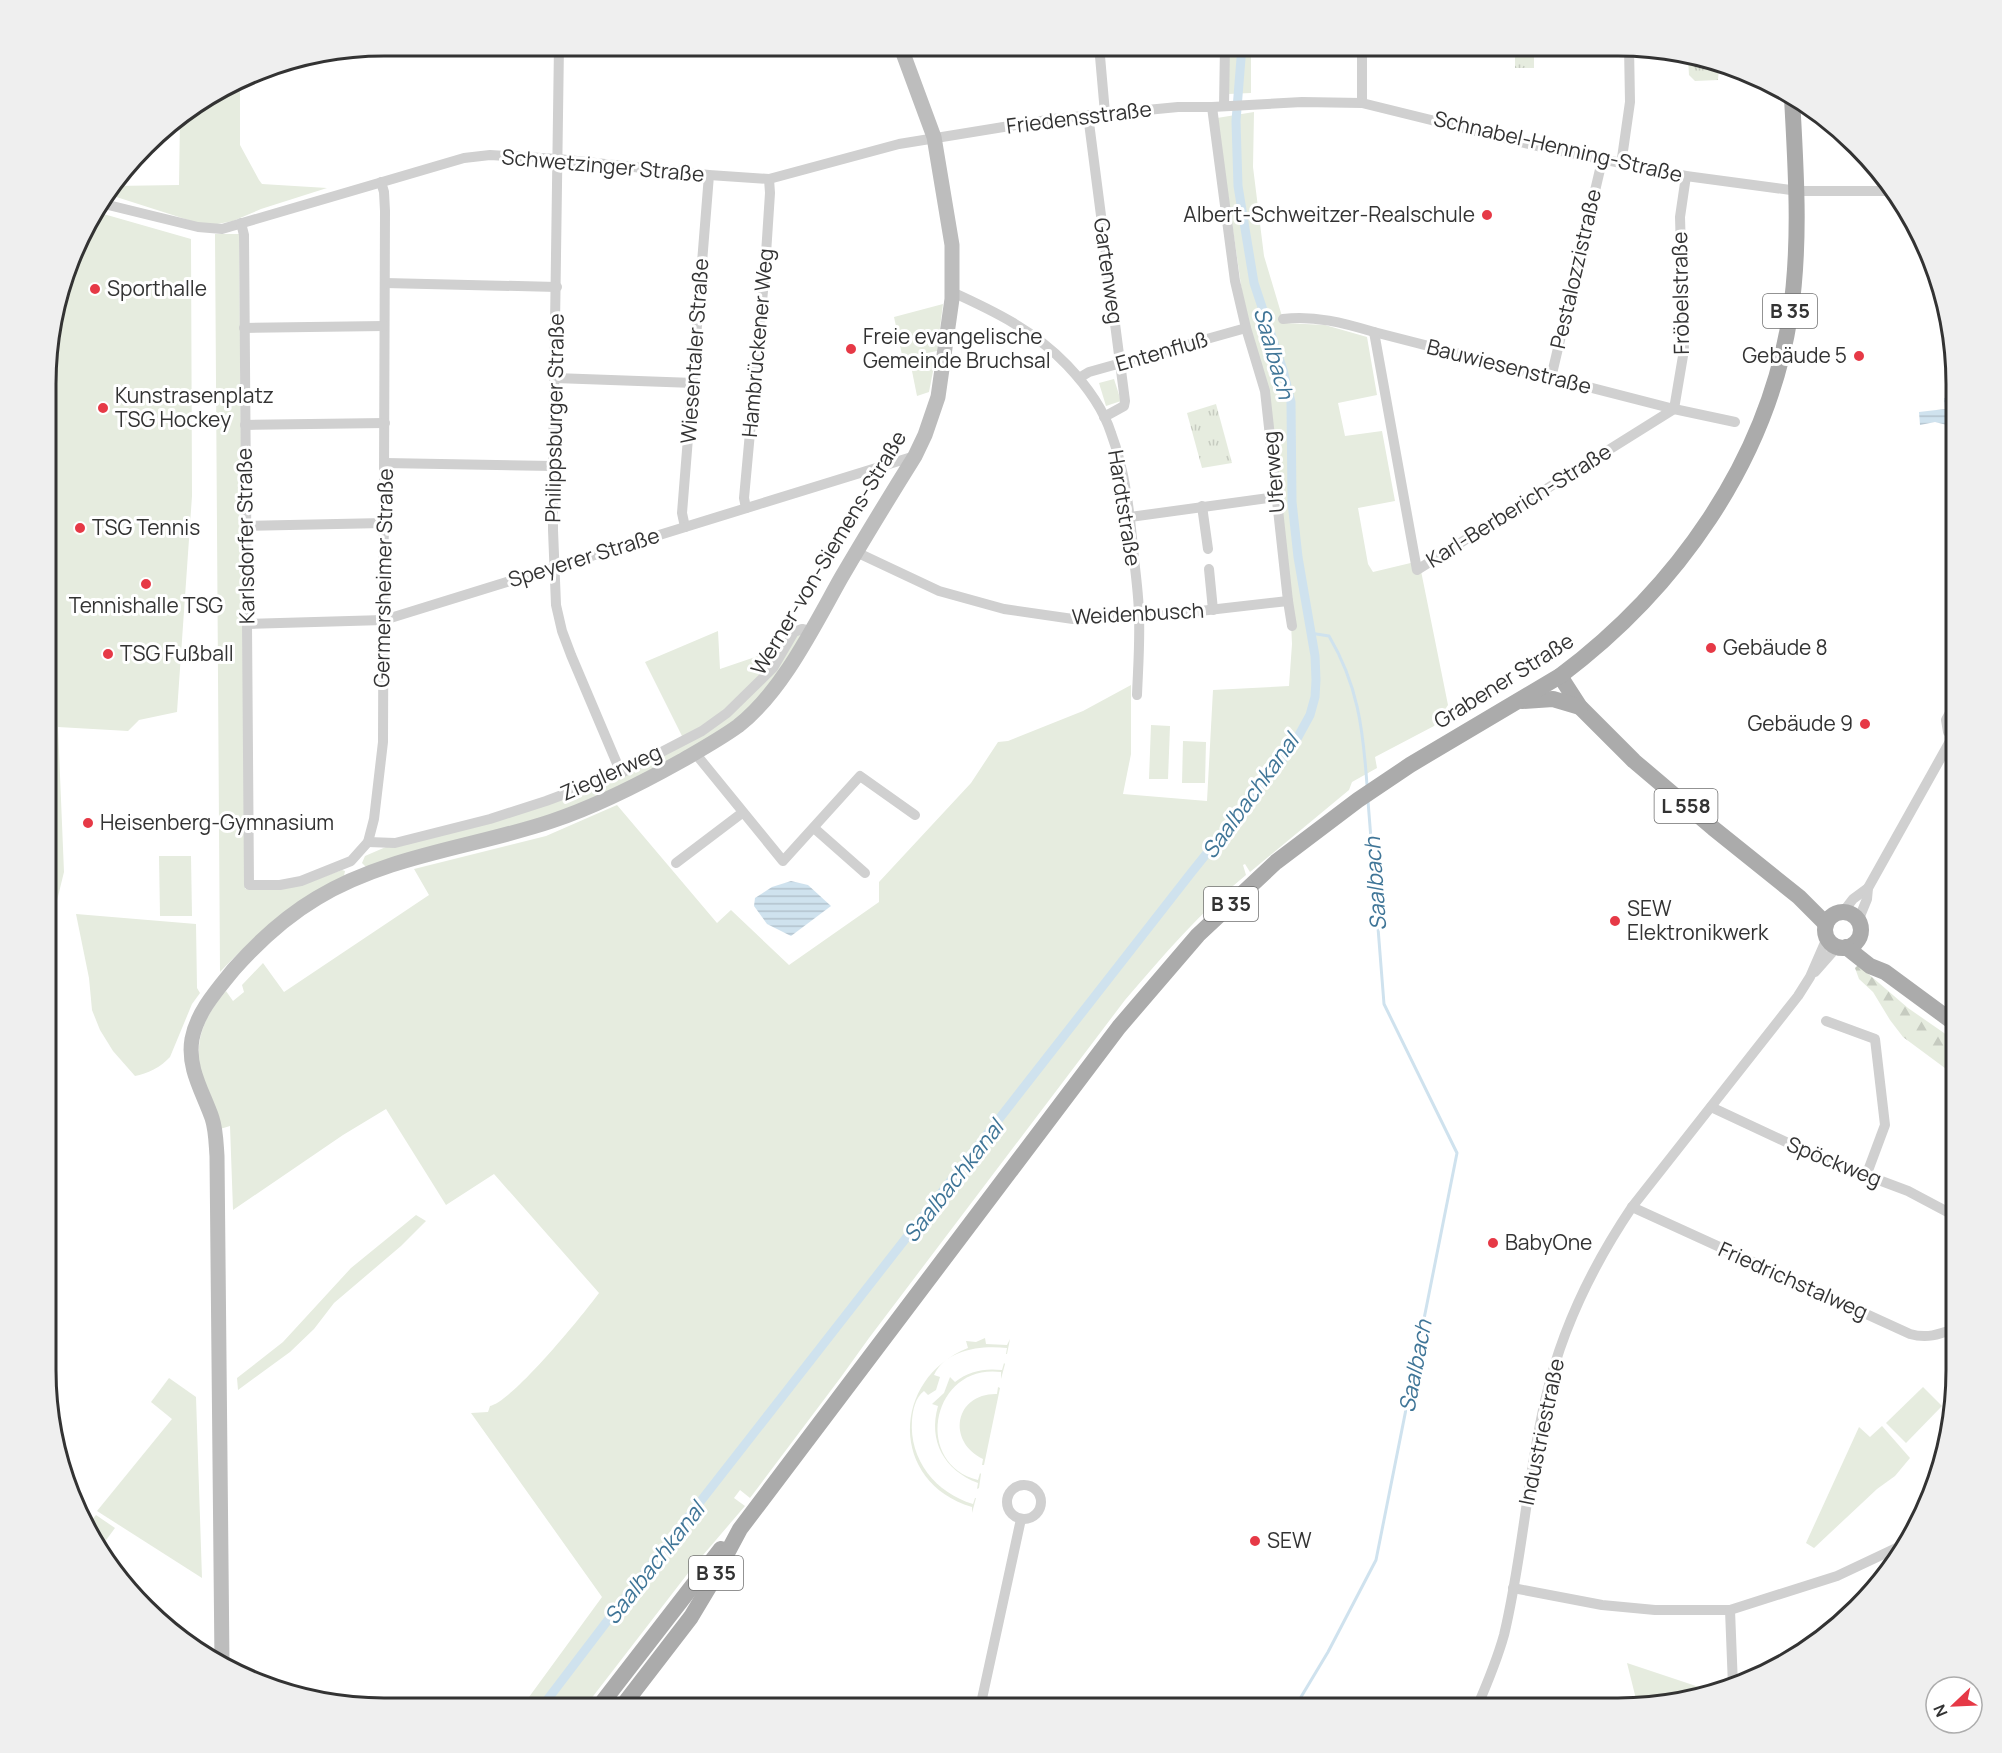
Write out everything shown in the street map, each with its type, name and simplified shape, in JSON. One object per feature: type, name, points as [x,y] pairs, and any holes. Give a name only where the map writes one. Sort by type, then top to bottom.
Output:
[{"type":"main road","name":"Werner-von-Siemens-Straße","points":[[222,1655],[217,1156],[213,1120],[190,1055],[191,1042],[198,1020],[213,995],[261,940],[295,912],[317,898],[357,878],[412,859],[554,820],[643,783],[738,726],[785,675],[915,456],[926,435],[938,397],[952,292],[952,245],[934,137],[904,56]]},
{"type":"main road","name":"Grabener Straße","points":[[740,1529],[1105,1046],[1161,976],[1198,935],[1276,862],[1358,800],[1410,765],[1560,676],[1600,645],[1655,591],[1708,523],[1733,480],[1758,426],[1777,373],[1790,317],[1798,191],[1792,106]]},
{"type":"main road","name":"L 558","points":[[1560,676],[1580,707],[1659,782],[1841,930],[1885,972],[1946,1017]]},
{"type":"main road","name":"B 35","points":[[1519,701],[1553,699],[1580,707]]},
{"type":"main road","name":"B 35","points":[[633,1698],[710,1587],[740,1529]]},
{"type":"main road","name":"B 35","points":[[606,1698],[701,1573],[740,1529]]},
{"type":"street","name":"Philippsburger Straße","points":[[559,56],[553,466],[556,605],[562,631],[621,773]]},
{"type":"street","points":[[1100,56],[1105,113]]},
{"type":"street","points":[[1225,56],[1227,106]]},
{"type":"street","points":[[1362,56],[1362,104]]},
{"type":"street","points":[[1621,165],[1630,102],[1629,56]]},
{"type":"street","name":"Schnabel-Henning-Straße","points":[[1227,106],[1302,102],[1362,104],[1602,161],[1686,176],[1798,191],[1885,192]]},
{"type":"street","name":"Friedensstraße","points":[[934,137],[1105,113],[1178,106],[1227,106]]},
{"type":"street","name":"Uferweg","points":[[1212,107],[1235,281],[1265,391],[1292,626]]},
{"type":"street","name":"Gartenweg","points":[[1088,115],[1124,406],[1104,417]]},
{"type":"street","name":"Schwetzinger Straße","points":[[109,204],[205,228],[222,229],[464,158],[490,155],[558,159],[709,176],[768,179],[898,144],[934,137]]},
{"type":"street","name":"Pestalozzistraße","points":[[1551,378],[1602,161]]},
{"type":"street","name":"Wiesentaler Straße","points":[[685,527],[682,513],[709,176]]},
{"type":"street","name":"Fröbelstraße","points":[[1674,409],[1684,350],[1680,217],[1686,176]]},
{"type":"street","name":"Hambrückener Weg","points":[[746,508],[744,498],[765,269],[770,193],[768,179]]},
{"type":"street","name":"Germersheimer Straße","points":[[249,885],[280,885],[301,881],[351,861],[368,842],[374,819],[381,768],[384,620],[385,211],[381,183]]},
{"type":"street","name":"Karlsdorfer Straße","points":[[241,223],[244,235],[249,885]]},
{"type":"street","points":[[385,283],[557,287]]},
{"type":"street","name":"Hardtstraße","points":[[952,292],[998,313],[1041,341],[1079,378],[1104,417],[1122,470],[1130,517],[1139,618],[1137,695]]},
{"type":"street","name":"Bauwiesenstraße","points":[[1283,319],[1315,318],[1342,323],[1674,409],[1735,422]]},
{"type":"street","points":[[244,328],[384,326]]},
{"type":"street","name":"Entenfluß","points":[[1079,378],[1089,372],[1246,328]]},
{"type":"street","name":"Karl-Berberich-Straße","points":[[1374,332],[1417,570],[1674,409]]},
{"type":"street","points":[[555,378],[694,383]]},
{"type":"street","points":[[245,425],[385,423]]},
{"type":"street","name":"Speyerer Straße","points":[[247,624],[384,620],[915,456]]},
{"type":"street","points":[[385,463],[553,466]]},
{"type":"street","points":[[1130,517],[1276,497]]},
{"type":"street","points":[[1202,506],[1208,549]]},
{"type":"street","points":[[246,526],[384,523]]},
{"type":"street","name":"Weidenbusch","points":[[856,552],[939,591],[1004,609],[1073,619],[1139,618],[1288,601]]},
{"type":"street","points":[[1209,569],[1213,610]]},
{"type":"street","name":"Zieglerweg","points":[[368,842],[395,843],[490,819],[621,773],[702,731],[719,719],[773,668],[794,633],[802,629],[811,631]]},
{"type":"street","points":[[695,753],[783,861],[860,776],[915,815]]},
{"type":"street","points":[[1841,930],[1853,899],[1868,888],[1946,753]]},
{"type":"street","points":[[676,862],[742,813]]},
{"type":"street","points":[[814,828],[865,873]]},
{"type":"street","points":[[351,861],[357,878]]},
{"type":"street","name":"Industriestraße","points":[[1481,1698],[1503,1636],[1513,1588],[1539,1424],[1558,1353],[1582,1292],[1609,1242],[1632,1207],[1762,1043],[1841,930],[1868,899],[1868,888]]},
{"type":"street","points":[[1826,1021],[1875,1039],[1885,1125],[1866,1176]]},
{"type":"street","name":"Spöckweg","points":[[1711,1107],[1820,1158],[1908,1191],[1946,1211]]},
{"type":"street","name":"Friedrichstalweg","points":[[1632,1207],[1910,1334],[1921,1337],[1946,1332]]},
{"type":"street","points":[[982,1698],[1021,1519]]},
{"type":"street","points":[[1513,1588],[1602,1605],[1655,1610],[1730,1610],[1837,1576],[1892,1551]]},
{"type":"street","points":[[1730,1610],[1733,1677]]},
{"type":"green space","points":[[1228,56],[1251,56],[1251,93],[1228,94]]},
{"type":"green space","points":[[1515,56],[1534,56],[1534,68],[1515,68]]},
{"type":"green space","points":[[1688,63],[1719,71],[1718,80],[1695,81],[1689,75]]},
{"type":"green space","points":[[240,89],[240,145],[262,184],[327,188],[261,209],[233,221],[207,226],[114,196],[122,186],[179,185],[180,126]]},
{"type":"green space","points":[[1254,112],[1253,167],[1264,256],[1284,323],[1325,325],[1367,337],[1377,395],[1338,403],[1345,436],[1382,431],[1395,501],[1358,508],[1368,564],[1373,572],[1419,561],[1448,705],[1434,726],[1375,757],[1377,768],[1352,782],[1349,790],[1250,872],[1245,864],[1243,865],[1246,875],[1198,919],[1125,1000],[750,1498],[740,1490],[734,1498],[745,1506],[692,1568],[592,1698],[528,1698],[602,1597],[471,1413],[488,1412],[490,1406],[514,1390],[547,1356],[599,1293],[494,1174],[446,1205],[386,1109],[343,1135],[233,1210],[230,1126],[220,1129],[206,1091],[199,1058],[199,1042],[204,1026],[212,1009],[226,991],[233,1001],[244,992],[242,985],[263,963],[284,992],[429,895],[414,869],[546,836],[617,805],[717,923],[731,910],[789,965],[879,902],[879,882],[971,783],[998,742],[1008,741],[1083,711],[1131,685],[1131,754],[1123,794],[1207,801],[1213,690],[1289,686],[1292,644],[1273,426],[1243,299],[1217,118]]},
{"type":"green space","points":[[103,214],[191,239],[192,496],[177,712],[139,720],[128,731],[58,727],[64,872],[56,904],[56,362],[62,320],[73,278],[80,258]]},
{"type":"green space","points":[[215,234],[239,234],[245,889],[283,888],[345,871],[344,876],[308,896],[277,918],[220,972]]},
{"type":"green space","points":[[943,304],[937,351],[908,357],[907,354],[902,355],[894,317]]},
{"type":"green space","points":[[935,361],[929,392],[917,396],[911,366]]},
{"type":"green space","points":[[1114,379],[1121,401],[1106,406],[1099,383]]},
{"type":"green space","points":[[1216,404],[1232,463],[1202,468],[1187,413]]},
{"type":"green space","points":[[718,631],[720,669],[785,647],[794,632],[811,631],[738,726],[554,820],[366,867],[362,863],[365,856],[395,843],[547,801],[684,740],[645,662]]},
{"type":"green space","points":[[1151,725],[1170,726],[1168,779],[1149,779]]},
{"type":"green space","points":[[1183,741],[1206,742],[1205,783],[1182,783]]},
{"type":"green space","points":[[159,856],[191,856],[192,916],[160,916]]},
{"type":"green space","points":[[76,914],[196,924],[197,988],[200,993],[192,1004],[170,1057],[149,1072],[135,1076],[113,1051],[100,1030],[92,1010],[89,978]]},
{"type":"green space","points":[[1858,965],[1908,1008],[1946,1034],[1946,1069],[1903,1037],[1873,992],[1859,979],[1855,968]]},
{"type":"green space","points":[[416,1215],[426,1221],[401,1246],[334,1303],[314,1329],[290,1352],[238,1390],[237,1378],[283,1342],[351,1268]]},
{"type":"green space","points":[[985,1338],[986,1344],[1007,1345],[1010,1339],[1007,1354],[1007,1348],[997,1347],[976,1348],[960,1353],[968,1348],[966,1341],[976,1342]]},
{"type":"green space","points":[[1004,1363],[1001,1379],[1001,1372],[977,1373],[959,1383],[946,1398],[939,1416],[938,1436],[944,1455],[957,1470],[978,1480],[981,1474],[977,1489],[978,1483],[956,1470],[942,1453],[935,1431],[938,1406],[932,1404],[944,1393],[950,1377],[955,1382],[977,1371],[1002,1370]]},
{"type":"green space","points":[[940,1366],[934,1375],[940,1377],[936,1390],[928,1395],[924,1391],[913,1413],[924,1382]]},
{"type":"green space","points":[[169,1378],[196,1397],[202,1578],[97,1511],[172,1419],[151,1402]]},
{"type":"green space","points":[[998,1387],[1000,1388],[984,1465],[982,1465],[983,1459],[971,1451],[964,1441],[960,1430],[960,1419],[964,1409],[972,1401],[983,1396],[997,1394]]},
{"type":"green space","points":[[1923,1387],[1942,1406],[1906,1443],[1886,1423]]},
{"type":"green space","points":[[912,1418],[912,1435],[920,1461],[928,1473],[947,1492],[973,1504],[976,1498],[972,1513],[972,1507],[945,1494],[926,1476],[914,1454],[910,1430]]},
{"type":"green space","points":[[1882,1426],[1910,1458],[1895,1476],[1877,1489],[1814,1548],[1806,1543],[1859,1427],[1870,1437]]},
{"type":"green space","points":[[96,1515],[115,1528],[105,1542],[99,1533],[92,1520]]},
{"type":"green space","points":[[1627,1663],[1699,1687],[1661,1695],[1636,1697]]},
{"type":"water","points":[[1944,398],[1946,398],[1946,425],[1935,422],[1920,425],[1919,412],[1945,409]]},
{"type":"water","points":[[791,881],[808,885],[831,906],[791,936],[767,924],[754,906],[755,898],[772,887]]},
{"type":"waterway","name":"Saalbachkanal","points":[[549,1698],[1191,873],[1293,746],[1310,715],[1315,697],[1315,656],[1298,557],[1292,502],[1291,402],[1283,370],[1254,283],[1238,186],[1236,121],[1241,56]]},
{"type":"waterway","name":"Saalbach","points":[[1310,633],[1329,636],[1347,672],[1361,726],[1367,785]]},
{"type":"waterway","name":"Saalbach","points":[[1300,1698],[1328,1652],[1376,1560],[1457,1153],[1384,1004],[1368,801]]},
{"type":"place","name":"Albert-Schweitzer-Realschule","points":[[1487,215]]},
{"type":"place","name":"Sporthalle","points":[[95,289]]},
{"type":"place","name":"Freie evangelische Gemeinde Bruchsal","points":[[851,349]]},
{"type":"place","name":"Gebäude 5","points":[[1859,356]]},
{"type":"place","name":"Kunstrasenplatz TSG Hockey","points":[[103,408]]},
{"type":"place","name":"TSG Tennis","points":[[80,528]]},
{"type":"place","name":"Tennishalle TSG","points":[[146,584]]},
{"type":"place","name":"Gebäude 8","points":[[1711,648]]},
{"type":"place","name":"TSG Fußball","points":[[108,654]]},
{"type":"place","name":"Gebäude 9","points":[[1865,724]]},
{"type":"place","name":"Heisenberg-Gymnasium","points":[[88,823]]},
{"type":"place","name":"SEW Elektronikwerk","points":[[1615,921]]},
{"type":"place","name":"BabyOne","points":[[1493,1243]]},
{"type":"place","name":"SEW","points":[[1255,1541]]}]
